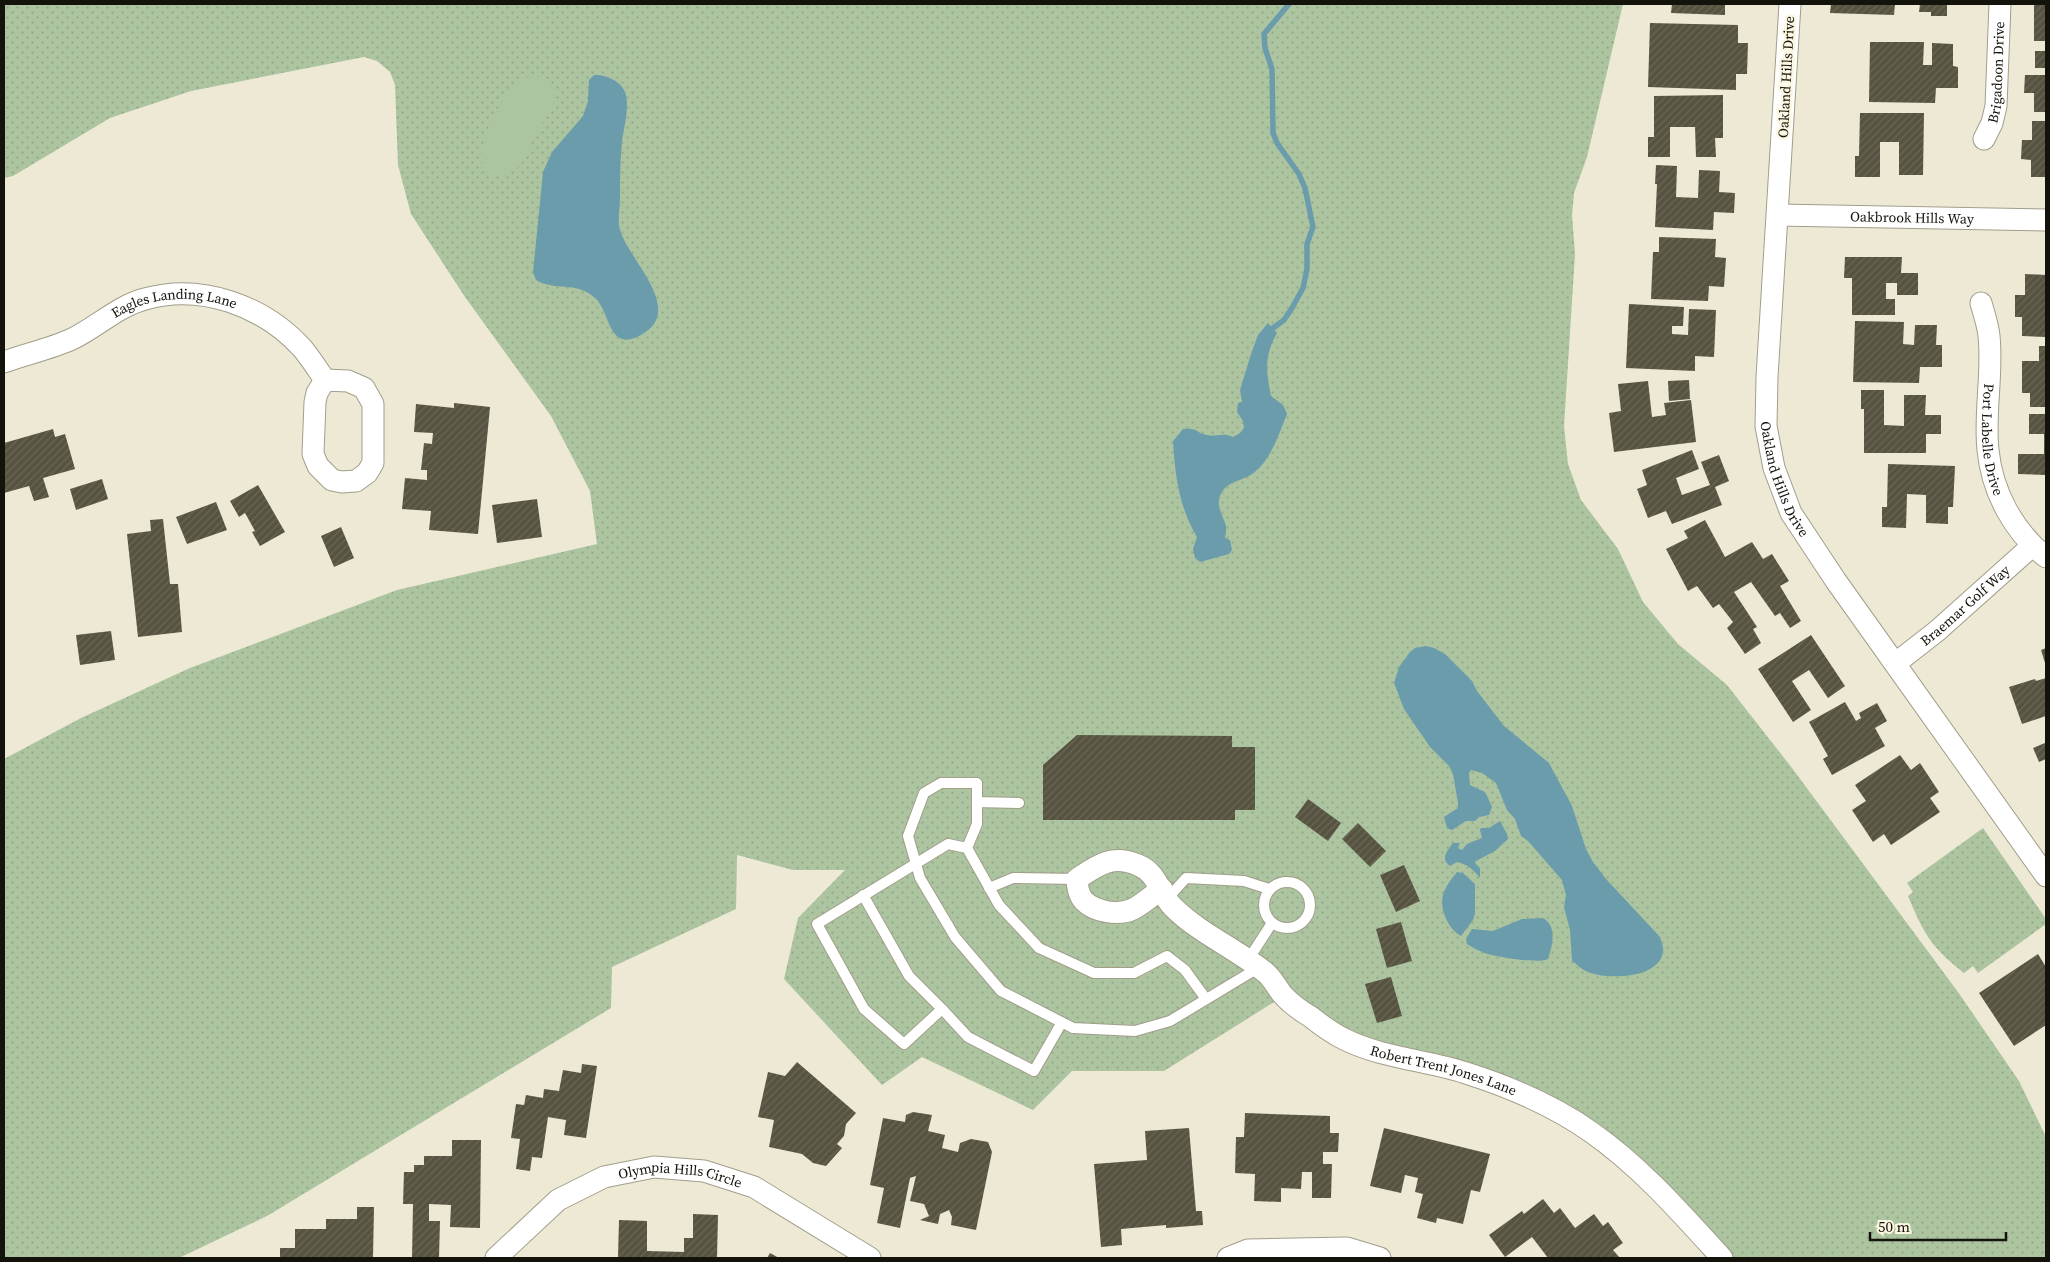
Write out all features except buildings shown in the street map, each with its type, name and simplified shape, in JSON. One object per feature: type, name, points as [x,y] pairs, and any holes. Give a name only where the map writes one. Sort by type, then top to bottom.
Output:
[{"type":"street","name":"Oakland Hills Drive","points":[[1790,4],[1767,377],[1766,426],[1774,468],[1792,513],[1836,582],[1896,663],[2046,876]]},
{"type":"street","name":"Brigadoon Drive","points":[[1984,139],[1992,123],[1996,106],[2000,4]]},
{"type":"street","name":"Oakbrook Hills Way","points":[[1778,215],[2046,220]]},
{"type":"street","name":"Eagles Landing Lane","points":[[4,362],[72,338],[122,308],[144,299],[170,294],[194,294],[242,305],[266,317],[303,349],[325,380]]},
{"type":"street","name":"Port Labelle Drive","points":[[1981,303],[1990,337],[1988,450],[1994,479],[1999,496],[2039,552]]},
{"type":"street","points":[[325,380],[348,381],[364,388],[373,404],[373,464],[367,473],[356,481],[342,482],[332,480],[318,466],[313,454],[315,402],[317,393],[325,380]]},
{"type":"street","name":"Braemar Golf Way","points":[[1896,663],[2039,552]]},
{"type":"street","name":"Robert Trent Jones Lane","points":[[1077,879],[1104,862],[1119,860],[1138,864],[1150,871],[1170,905],[1185,918],[1268,974],[1283,995],[1298,1008],[1344,1039],[1395,1057],[1446,1068],[1499,1085],[1524,1094],[1570,1119],[1614,1150],[1642,1174],[1676,1207],[1722,1258]]},
{"type":"street","points":[[1077,879],[1077,888],[1084,901],[1110,913],[1132,910],[1164,894]]},
{"type":"street","name":"Olympia Hills Circle","points":[[496,1258],[558,1200],[604,1178],[654,1168],[704,1170],[754,1187],[870,1258]]},
{"type":"street","points":[[1228,1258],[1248,1250],[1347,1248],[1380,1258]]},
{"type":"lane","points":[[967,848],[977,824],[977,783],[941,782],[924,793],[908,836],[920,878],[955,937],[1001,991],[1073,1028],[1135,1031],[1170,1021],[1206,999],[1253,964],[1272,923]]},
{"type":"lane","points":[[977,802],[1020,804]]},
{"type":"lane","points":[[942,1008],[904,1044],[864,1008],[817,924],[915,862],[948,844],[967,848],[999,905],[1039,948],[1094,973],[1134,973],[1167,956],[1185,970],[1206,999]]},
{"type":"lane","points":[[989,888],[1013,878],[1077,879]]},
{"type":"lane","points":[[1164,894],[1186,878],[1244,880],[1269,889]]},
{"type":"lane","points":[[1282,882],[1298,884],[1304,888],[1310,903],[1307,918],[1295,927],[1279,927],[1272,923],[1267,918],[1263,903],[1269,889],[1275,884],[1282,882]]},
{"type":"lane","points":[[863,895],[909,976],[968,1037],[1034,1071],[1062,1022]]},
{"type":"green space","points":[[4,4],[1623,4],[1587,157],[1574,193],[1572,215],[1575,254],[1564,426],[1568,464],[1581,500],[1618,549],[1643,602],[1678,644],[1727,685],[1792,768],[1958,992],[2019,1081],[2046,1137],[2046,1258],[1729,1258],[1528,1086],[1486,1068],[1387,1044],[1341,1029],[1290,992],[1164,1071],[1072,1071],[1033,1110],[922,1057],[882,1085],[784,979],[798,918],[845,870],[793,870],[737,855],[736,909],[612,967],[611,1008],[267,1216],[179,1258],[4,1258],[4,759],[81,718],[190,668],[397,590],[597,544],[590,491],[551,416],[465,297],[411,214],[398,165],[395,85],[390,72],[377,61],[364,57],[191,91],[110,118],[13,176],[4,178]]},
{"type":"green space","points":[[532,76],[543,79],[552,86],[555,93],[554,103],[520,165],[509,173],[490,173],[484,169],[482,158],[487,130],[502,101],[522,81]]},
{"type":"green space","points":[[1983,828],[2046,919],[2046,924],[1978,973],[1973,966],[1964,973],[1936,947],[1924,930],[1908,896],[1913,892],[1907,883]]},
{"type":"water","points":[[594,75],[612,79],[625,92],[627,110],[621,155],[619,225],[623,237],[655,295],[658,309],[655,322],[644,333],[632,339],[623,339],[617,336],[612,330],[601,305],[589,293],[536,280],[533,272],[543,172],[552,152],[583,116],[588,101],[589,80]]},
{"type":"water","points":[[1268,323],[1277,333],[1270,349],[1267,363],[1271,396],[1283,405],[1287,414],[1277,439],[1264,462],[1252,474],[1226,487],[1220,496],[1219,507],[1226,526],[1225,538],[1230,540],[1232,550],[1229,554],[1200,562],[1195,558],[1193,549],[1197,537],[1186,514],[1179,491],[1173,441],[1183,429],[1192,429],[1203,434],[1233,437],[1240,433],[1244,428],[1243,421],[1237,412],[1238,403],[1242,402],[1240,390],[1258,335]]},
{"type":"water","points":[[1426,646],[1445,654],[1472,681],[1477,691],[1504,726],[1549,763],[1572,806],[1586,849],[1593,862],[1606,879],[1660,937],[1663,952],[1659,961],[1652,968],[1631,975],[1607,976],[1586,971],[1572,961],[1570,930],[1564,907],[1566,895],[1562,880],[1528,841],[1521,836],[1515,819],[1507,810],[1496,783],[1482,773],[1471,770],[1469,773],[1470,785],[1485,792],[1492,807],[1489,815],[1479,817],[1475,821],[1466,821],[1452,830],[1447,828],[1444,817],[1458,808],[1453,774],[1449,766],[1430,747],[1404,709],[1394,683],[1399,667],[1410,652],[1415,648]]},
{"type":"water","points":[[1500,821],[1508,839],[1495,851],[1476,861],[1475,863],[1480,868],[1480,878],[1464,864],[1457,862],[1450,866],[1445,861],[1445,855],[1453,843],[1460,843],[1458,848],[1462,850],[1467,844],[1482,838],[1481,828],[1489,828]]},
{"type":"water","points":[[1457,872],[1463,873],[1475,884],[1475,913],[1473,920],[1461,936],[1449,924],[1442,906],[1444,892]]},
{"type":"water","points":[[1543,918],[1551,926],[1553,937],[1548,959],[1536,961],[1490,955],[1467,944],[1466,939],[1472,929],[1493,931],[1522,919]]},
{"type":"waterway","points":[[1273,328],[1284,320],[1303,288],[1307,269],[1307,244],[1313,227],[1305,188],[1299,174],[1277,143],[1273,133],[1272,69],[1265,48],[1264,34],[1289,4]]}]
